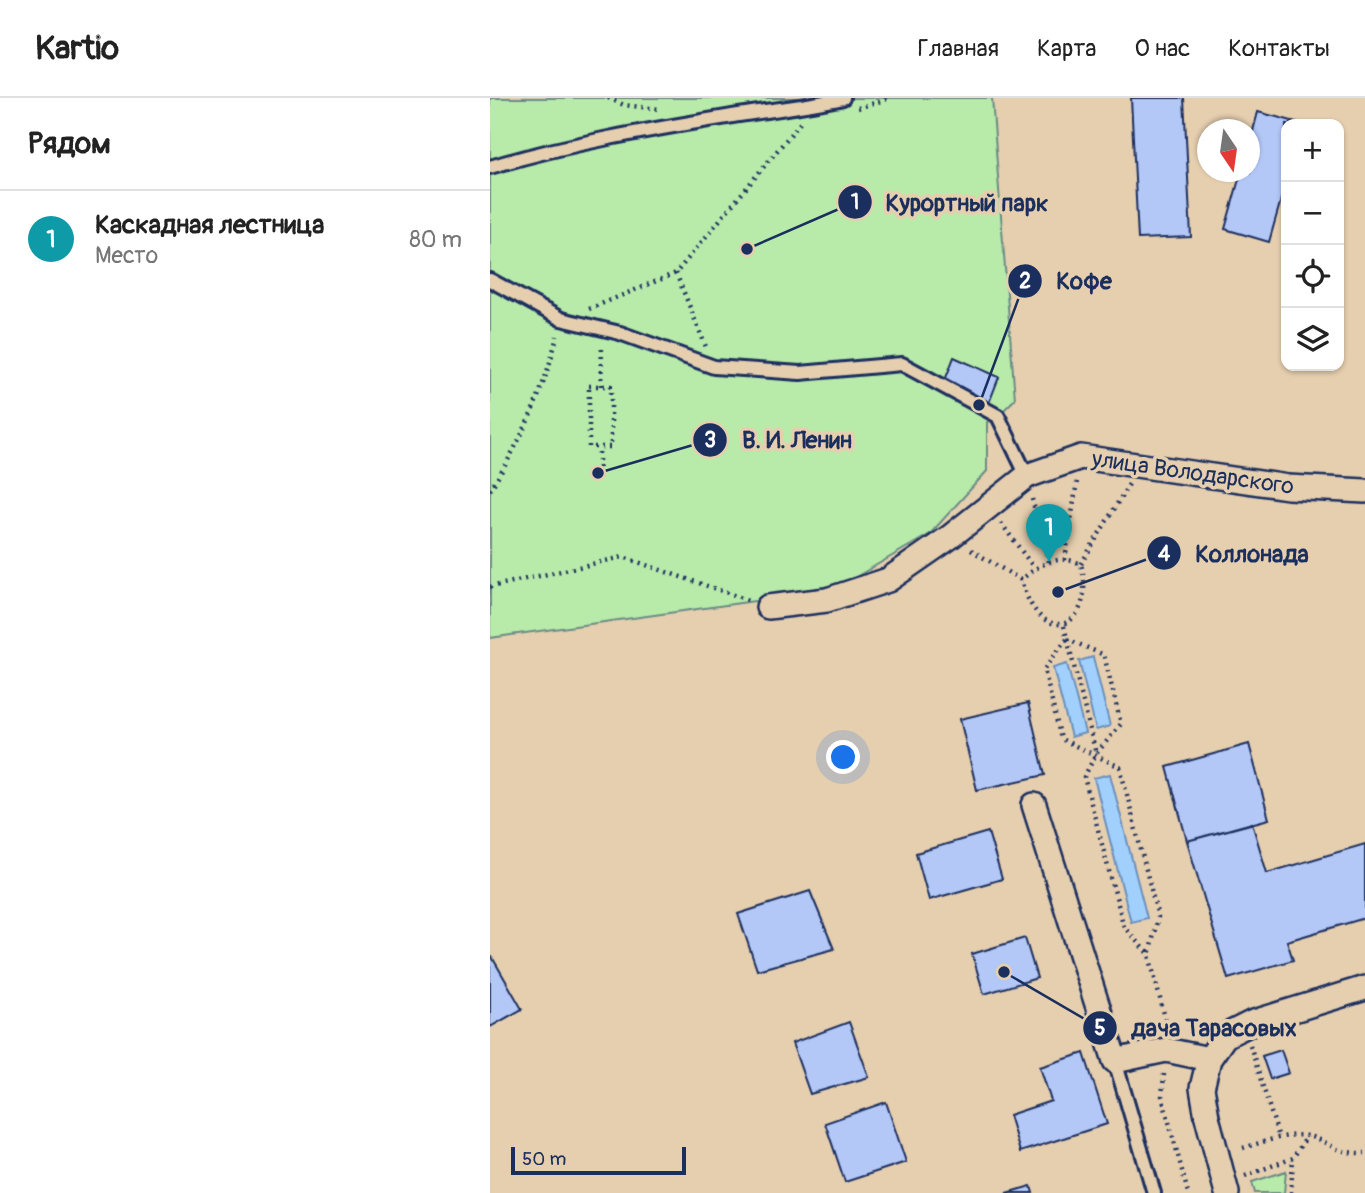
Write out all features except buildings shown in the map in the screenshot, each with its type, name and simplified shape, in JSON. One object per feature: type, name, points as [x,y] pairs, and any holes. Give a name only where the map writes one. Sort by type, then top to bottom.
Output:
[{"type":"street","name":"улица Володарского","points":[[768,607],[827,600],[888,580],[950,537],[1081,457],[1288,487],[1365,491]]},
{"type":"street","points":[[1034,804],[1115,1061],[1166,1049],[1209,1059]]},
{"type":"street","points":[[1227,1193],[1202,1088],[1209,1059],[1225,1036],[1251,1023],[1365,988]]},
{"type":"lane","points":[[490,167],[549,150],[729,116],[801,108],[844,98]]},
{"type":"lane","points":[[490,280],[561,319],[620,333],[714,367],[800,373],[902,364],[998,416],[1030,487]]},
{"type":"lane","points":[[1115,1061],[1154,1193]]},
{"type":"path","points":[[490,490],[508,462],[549,371],[561,319],[676,273],[800,124],[801,108]]},
{"type":"path","points":[[676,273],[714,367]]},
{"type":"path","points":[[601,386],[602,329]]},
{"type":"path","points":[[589,386],[601,386],[611,386],[611,447],[589,447],[589,386]]},
{"type":"path","points":[[599,447],[599,468]]},
{"type":"path","points":[[1066,479],[1078,474]]},
{"type":"path","points":[[976,554],[1021,580],[1024,592],[1035,611],[1053,624],[1064,625],[1073,619],[1082,599],[1084,576],[1081,564],[1130,481]]},
{"type":"path","points":[[1021,505],[1030,487]]},
{"type":"path","points":[[1065,560],[1077,488]]},
{"type":"path","points":[[1035,508],[1049,562]]},
{"type":"path","points":[[1000,522],[1011,514]]},
{"type":"path","points":[[1006,530],[1034,568]]},
{"type":"path","points":[[490,587],[623,556],[768,607]]},
{"type":"path","points":[[1021,580],[1034,568],[1049,562],[1065,560],[1081,564]]},
{"type":"path","points":[[1064,625],[1096,754]]},
{"type":"path","points":[[1067,639],[1104,655],[1121,724],[1096,754],[1084,777],[1124,927],[1149,955]]},
{"type":"path","points":[[1067,639],[1044,669],[1061,739],[1119,766],[1158,917],[1149,955],[1168,1031]]},
{"type":"path","points":[[1249,1043],[1279,1138]]},
{"type":"path","points":[[1162,1096],[1188,1193]]},
{"type":"path","points":[[1291,1193],[1293,1158],[1307,1136]]},
{"type":"path","points":[[1243,1148],[1279,1138],[1307,1136],[1346,1154],[1365,1153]]},
{"type":"path","points":[[1251,1174],[1293,1158]]},
{"type":"green space","points":[[490,98],[992,98],[1015,399],[998,416],[987,422],[987,471],[930,534],[847,582],[769,599],[490,638]]},
{"type":"green space","points":[[1286,1171],[1284,1193],[1255,1193],[1252,1182]]},
{"type":"water","points":[[1093,657],[1110,726],[1096,730],[1079,661]]},
{"type":"water","points":[[1067,664],[1085,733],[1071,737],[1053,668]]},
{"type":"water","points":[[1110,774],[1147,918],[1131,922],[1094,778]]},
{"type":"place","name":"Курортный парк","points":[[747,249]]},
{"type":"place","name":"Кофе","points":[[979,405]]},
{"type":"place","name":"В. И. Ленин","points":[[598,473]]},
{"type":"place","name":"Каскадная лестница","points":[[1049,562]]},
{"type":"place","name":"Коллонада","points":[[1058,592]]},
{"type":"place","name":"дача Тарасовых","points":[[1004,972]]}]
